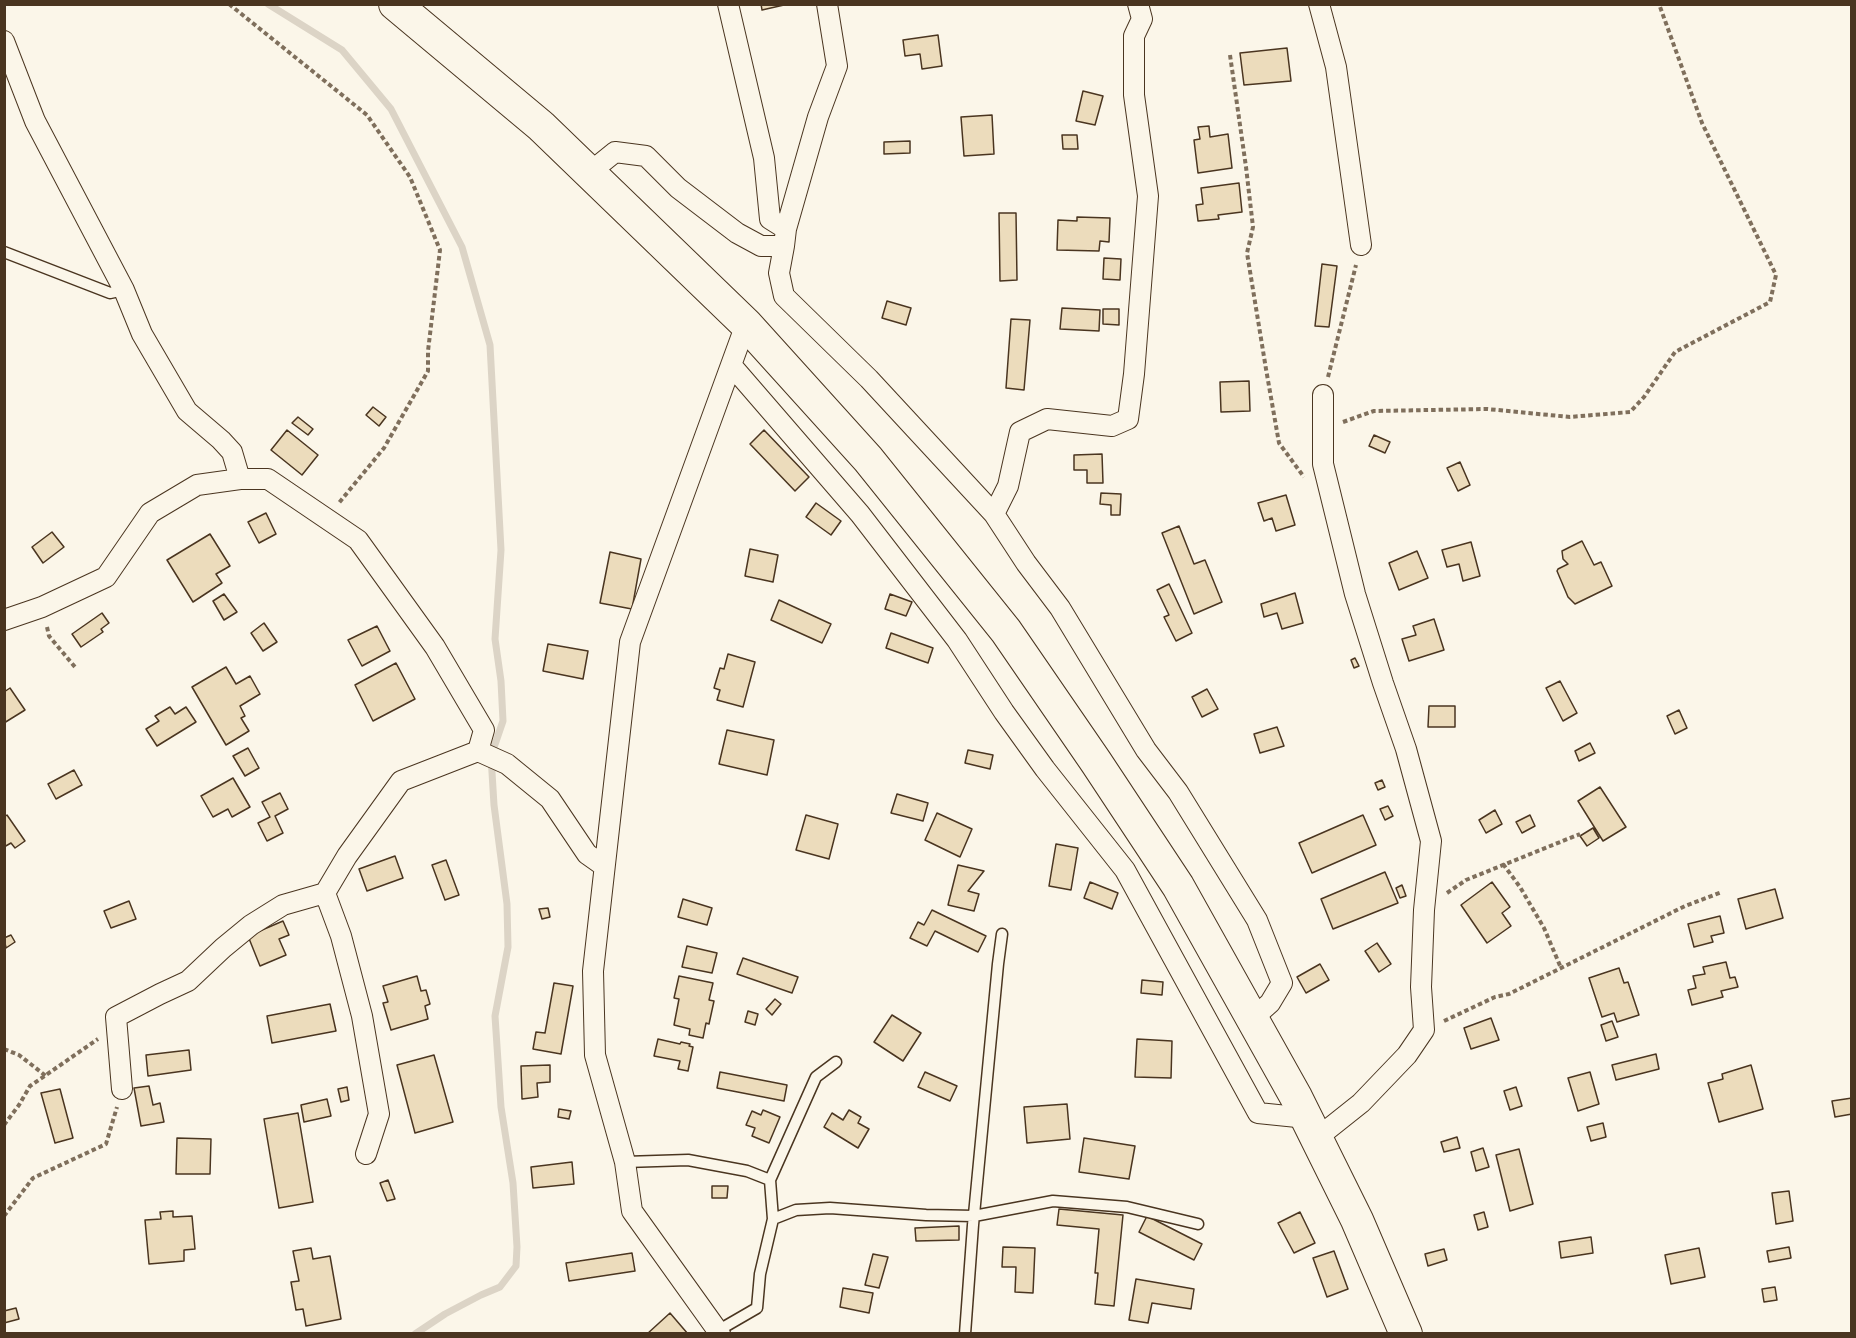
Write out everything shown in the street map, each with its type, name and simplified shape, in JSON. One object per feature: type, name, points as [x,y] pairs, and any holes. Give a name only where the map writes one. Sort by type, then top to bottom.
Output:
[{"type":"main road","points":[[394,4],[541,126],[746,324],[868,459],[1006,631],[1178,886],[1312,1128],[1357,1220],[1406,1334]]},
{"type":"street","points":[[728,4],[764,158],[770,219],[785,238]]},
{"type":"street","points":[[827,4],[837,66],[818,117],[785,238],[779,273],[784,296],[869,379],[994,514],[1026,563],[1060,608],[1146,750],[1178,792],[1257,920],[1282,983],[1270,1003],[1252,1019]]},
{"type":"street","points":[[994,514],[1008,486],[1020,432],[1047,419],[1112,426],[1128,418],[1134,374],[1148,196],[1134,94],[1134,36],[1142,19],[1138,4]]},
{"type":"street","points":[[1319,4],[1336,67],[1360,245]]},
{"type":"street","points":[[4,41],[35,122],[124,290],[142,334],[187,411],[222,440],[232,452],[240,479]]},
{"type":"street","points":[[589,173],[615,152],[646,156],[678,188],[737,233],[761,246],[785,238]]},
{"type":"street","points":[[719,1332],[632,1210],[625,1162],[595,1055],[593,971],[630,642],[746,324]]},
{"type":"street","points":[[732,366],[860,514],[957,640],[1045,769],[1125,870],[1258,1113],[1312,1128],[1361,1103],[1407,1055],[1424,1030],[1421,987],[1424,910],[1431,841],[1406,749],[1355,594],[1323,464],[1323,395]]},
{"type":"street","points":[[4,620],[42,607],[106,577],[150,513],[197,485],[240,479],[268,480],[358,540],[435,647],[484,730],[478,751]]},
{"type":"street","points":[[122,1089],[116,1017],[188,981],[251,925],[283,905],[325,893],[347,856],[401,781],[478,751],[507,764],[550,799],[587,854],[604,866]]},
{"type":"street","points":[[325,893],[341,936],[362,1016],[379,1114],[366,1155]]},
{"type":"lane","points":[[4,252],[110,293],[124,290]]},
{"type":"lane","points":[[965,1334],[974,1216],[1002,934]]},
{"type":"lane","points":[[719,1332],[757,1308],[760,1274],[773,1219],[770,1180],[816,1077],[836,1062]]},
{"type":"lane","points":[[625,1162],[688,1160],[747,1171],[770,1180]]},
{"type":"lane","points":[[773,1219],[796,1210],[830,1208],[974,1216],[1053,1201],[1127,1207],[1198,1224]]},
{"type":"path","points":[[229,4],[367,115],[410,177],[440,250],[428,351],[428,371],[384,448],[326,518]]},
{"type":"path","points":[[1323,429],[1374,411],[1487,410],[1570,417],[1630,412],[1644,398],[1675,352],[1770,302],[1776,275],[1702,123],[1659,4]]},
{"type":"path","points":[[1230,55],[1253,227],[1247,253],[1280,443],[1308,483]]},
{"type":"path","points":[[1323,395],[1360,245]]},
{"type":"path","points":[[42,607],[49,636],[75,667]]},
{"type":"path","points":[[1424,910],[1466,880],[1580,834]]},
{"type":"path","points":[[1503,864],[1544,927],[1561,968]]},
{"type":"path","points":[[1424,1030],[1495,997],[1509,994],[1685,906],[1722,892]]},
{"type":"path","points":[[4,1125],[30,1086],[84,1047],[117,1028]]},
{"type":"path","points":[[4,1049],[19,1055],[46,1076]]},
{"type":"path","points":[[4,1216],[33,1178],[106,1144],[122,1089]]},
{"type":"building","points":[[761,4],[784,4],[784,5],[762,10]]},
{"type":"building","points":[[938,35],[942,66],[922,69],[920,54],[905,56],[903,40]]},
{"type":"building","points":[[1287,48],[1291,81],[1244,85],[1240,53]]},
{"type":"building","points":[[1083,91],[1103,96],[1095,125],[1076,121]]},
{"type":"building","points":[[992,115],[994,154],[964,156],[961,117]]},
{"type":"building","points":[[1209,126],[1210,137],[1228,134],[1232,168],[1198,173],[1194,140],[1200,139],[1198,127]]},
{"type":"building","points":[[1062,135],[1077,135],[1078,149],[1063,149]]},
{"type":"building","points":[[910,141],[910,153],[884,154],[884,142]]},
{"type":"building","points":[[1239,183],[1242,212],[1218,215],[1219,219],[1198,221],[1196,205],[1203,204],[1201,188]]},
{"type":"building","points":[[999,213],[1016,213],[1017,280],[1000,281]]},
{"type":"building","points":[[1077,217],[1110,218],[1109,242],[1100,241],[1099,251],[1057,250],[1058,220],[1077,221]]},
{"type":"building","points":[[1104,258],[1121,259],[1120,280],[1103,279]]},
{"type":"building","points":[[1322,264],[1337,266],[1329,327],[1315,326]]},
{"type":"building","points":[[887,301],[911,308],[906,325],[882,318]]},
{"type":"building","points":[[1062,308],[1100,310],[1099,331],[1060,329]]},
{"type":"building","points":[[1103,309],[1119,309],[1119,325],[1103,324]]},
{"type":"building","points":[[1011,319],[1030,320],[1024,390],[1006,388]]},
{"type":"building","points":[[1249,381],[1250,411],[1221,412],[1220,382]]},
{"type":"building","points":[[373,407],[386,417],[379,426],[366,415]]},
{"type":"building","points":[[298,417],[313,429],[308,435],[292,423]]},
{"type":"building","points":[[287,430],[318,455],[302,475],[271,450]]},
{"type":"building","points":[[764,430],[809,477],[795,491],[750,444]]},
{"type":"building","points":[[1374,435],[1390,442],[1385,453],[1369,446]]},
{"type":"building","points":[[1102,454],[1103,483],[1087,483],[1087,470],[1074,470],[1074,455]]},
{"type":"building","points":[[1460,462],[1470,485],[1458,491],[1447,468]]},
{"type":"building","points":[[1101,493],[1121,494],[1120,515],[1111,515],[1111,505],[1100,504]]},
{"type":"building","points":[[1286,495],[1295,525],[1276,531],[1272,518],[1264,521],[1258,503]]},
{"type":"building","points":[[816,503],[841,521],[831,535],[806,517]]},
{"type":"building","points":[[266,513],[276,534],[259,543],[248,522]]},
{"type":"building","points":[[1179,526],[1194,564],[1205,560],[1222,602],[1194,614],[1162,533]]},
{"type":"building","points":[[52,532],[64,547],[43,563],[32,547]]},
{"type":"building","points":[[210,534],[230,566],[216,574],[222,583],[193,602],[167,560]]},
{"type":"building","points":[[1582,541],[1594,565],[1601,562],[1612,586],[1575,604],[1568,597],[1557,571],[1568,564],[1563,559],[1562,551]]},
{"type":"building","points":[[1471,542],[1480,576],[1463,581],[1459,564],[1447,567],[1442,550]]},
{"type":"building","points":[[750,549],[778,555],[773,582],[745,576]]},
{"type":"building","points":[[1417,551],[1428,578],[1399,590],[1389,563]]},
{"type":"building","points":[[610,552],[641,559],[632,609],[600,603]]},
{"type":"building","points":[[1169,584],[1192,633],[1176,641],[1164,617],[1169,615],[1157,590]]},
{"type":"building","points":[[1295,593],[1303,623],[1282,629],[1277,613],[1264,617],[1261,604]]},
{"type":"building","points":[[224,594],[237,612],[224,620],[213,601]]},
{"type":"building","points":[[890,594],[912,602],[906,616],[885,609]]},
{"type":"building","points":[[779,600],[831,624],[822,643],[771,620]]},
{"type":"building","points":[[102,613],[109,623],[101,629],[103,632],[81,647],[72,634]]},
{"type":"building","points":[[1434,619],[1444,650],[1409,661],[1402,639],[1416,635],[1413,626]]},
{"type":"building","points":[[264,623],[277,642],[263,651],[251,633]]},
{"type":"building","points":[[377,626],[390,651],[362,666],[348,640]]},
{"type":"building","points":[[891,633],[933,648],[928,663],[886,648]]},
{"type":"building","points":[[548,644],[588,651],[583,679],[543,671]]},
{"type":"building","points":[[728,654],[755,662],[743,707],[717,700],[720,690],[714,688],[720,668],[724,669]]},
{"type":"building","points":[[1355,658],[1359,666],[1354,668],[1351,660]]},
{"type":"building","points":[[396,663],[415,699],[373,721],[355,685]]},
{"type":"building","points":[[226,667],[236,684],[250,676],[260,694],[240,706],[245,716],[241,718],[249,731],[226,745],[192,687]]},
{"type":"building","points":[[1560,681],[1577,713],[1563,721],[1546,688]]},
{"type":"building","points":[[10,688],[25,710],[4,723],[4,692]]},
{"type":"building","points":[[1207,689],[1218,709],[1202,717],[1192,697]]},
{"type":"building","points":[[1429,706],[1455,706],[1455,727],[1428,727]]},
{"type":"building","points":[[170,707],[175,714],[186,707],[196,722],[157,746],[146,729],[159,721],[155,716]]},
{"type":"building","points":[[1679,710],[1687,728],[1675,734],[1667,716]]},
{"type":"building","points":[[1277,727],[1284,746],[1260,753],[1254,734]]},
{"type":"building","points":[[727,730],[774,740],[767,775],[719,764]]},
{"type":"building","points":[[1590,743],[1595,753],[1579,761],[1575,751]]},
{"type":"building","points":[[248,748],[259,768],[245,776],[233,756]]},
{"type":"building","points":[[968,750],[993,755],[990,769],[965,763]]},
{"type":"building","points":[[74,770],[82,785],[56,799],[48,784]]},
{"type":"building","points":[[233,778],[250,807],[232,817],[228,809],[213,817],[201,796]]},
{"type":"building","points":[[1382,780],[1385,787],[1378,790],[1375,783]]},
{"type":"building","points":[[1600,787],[1626,827],[1603,841],[1578,801]]},
{"type":"building","points":[[280,793],[288,809],[275,816],[283,833],[267,841],[258,823],[270,817],[262,802]]},
{"type":"building","points":[[897,794],[928,803],[923,821],[891,813]]},
{"type":"building","points":[[1388,806],[1393,816],[1385,820],[1380,809]]},
{"type":"building","points":[[1495,810],[1502,824],[1486,833],[1479,820]]},
{"type":"building","points":[[937,813],[972,829],[960,857],[925,840]]},
{"type":"building","points":[[7,815],[25,841],[15,848],[11,843],[4,847],[4,817]]},
{"type":"building","points":[[806,815],[838,824],[829,859],[796,850]]},
{"type":"building","points":[[1363,815],[1376,845],[1312,873],[1299,843]]},
{"type":"building","points":[[1530,815],[1535,826],[1522,833],[1516,822]]},
{"type":"building","points":[[1593,828],[1599,838],[1587,846],[1580,836]]},
{"type":"building","points":[[1056,844],[1078,848],[1071,890],[1049,886]]},
{"type":"building","points":[[395,856],[403,878],[367,891],[359,869]]},
{"type":"building","points":[[446,860],[459,895],[445,900],[432,865]]},
{"type":"building","points":[[958,865],[984,871],[968,891],[979,894],[974,911],[948,905]]},
{"type":"building","points":[[1385,872],[1398,903],[1333,929],[1321,899]]},
{"type":"building","points":[[1090,882],[1118,893],[1112,909],[1084,898]]},
{"type":"building","points":[[1492,882],[1510,907],[1502,913],[1511,926],[1487,943],[1461,905]]},
{"type":"building","points":[[1402,885],[1406,896],[1400,898],[1396,888]]},
{"type":"building","points":[[1775,889],[1783,918],[1746,929],[1738,899]]},
{"type":"building","points":[[683,899],[712,908],[707,925],[678,917]]},
{"type":"building","points":[[129,901],[136,919],[111,928],[104,911]]},
{"type":"building","points":[[548,908],[550,917],[542,919],[539,909]]},
{"type":"building","points":[[932,910],[986,936],[978,952],[935,931],[927,946],[910,938],[918,922],[924,925]]},
{"type":"building","points":[[1720,916],[1724,933],[1711,936],[1713,942],[1694,947],[1688,924]]},
{"type":"building","points":[[283,921],[289,935],[279,939],[286,955],[260,966],[248,936]]},
{"type":"building","points":[[11,935],[15,942],[6,948],[4,938]]},
{"type":"building","points":[[1377,943],[1391,964],[1379,972],[1365,951]]},
{"type":"building","points":[[687,946],[717,953],[712,973],[682,967]]},
{"type":"building","points":[[743,958],[798,977],[792,993],[737,974]]},
{"type":"building","points":[[1726,962],[1730,978],[1735,977],[1738,987],[1721,991],[1723,997],[1692,1005],[1688,990],[1696,988],[1693,976],[1705,974],[1703,967]]},
{"type":"building","points":[[1320,964],[1329,980],[1306,993],[1297,977]]},
{"type":"building","points":[[1619,968],[1624,983],[1628,982],[1639,1015],[1617,1022],[1614,1013],[1602,1017],[1589,978]]},
{"type":"building","points":[[417,976],[421,991],[426,990],[430,1004],[425,1006],[428,1019],[391,1030],[383,1003],[388,1002],[383,986]]},
{"type":"building","points":[[679,976],[713,983],[709,1000],[714,1001],[703,1038],[689,1035],[690,1029],[674,1025],[679,999],[674,998]]},
{"type":"building","points":[[1142,980],[1163,982],[1162,995],[1141,993]]},
{"type":"building","points":[[554,983],[573,986],[561,1054],[533,1049],[536,1032],[545,1033]]},
{"type":"building","points":[[775,999],[781,1004],[772,1015],[766,1009]]},
{"type":"building","points":[[330,1004],[336,1031],[272,1043],[267,1016]]},
{"type":"building","points":[[748,1011],[758,1014],[755,1025],[745,1022]]},
{"type":"building","points":[[892,1015],[921,1033],[903,1061],[874,1042]]},
{"type":"building","points":[[1491,1018],[1499,1040],[1471,1049],[1464,1028]]},
{"type":"building","points":[[1612,1021],[1618,1037],[1606,1041],[1601,1025]]},
{"type":"building","points":[[658,1039],[690,1044],[689,1046],[693,1047],[688,1071],[678,1069],[680,1061],[654,1056]]},
{"type":"building","points":[[1137,1039],[1172,1041],[1171,1078],[1135,1077]]},
{"type":"building","points":[[189,1050],[191,1070],[148,1076],[146,1055]]},
{"type":"building","points":[[1656,1054],[1659,1069],[1616,1080],[1612,1065]]},
{"type":"building","points":[[434,1055],[453,1122],[415,1133],[397,1065]]},
{"type":"building","points":[[550,1065],[550,1082],[537,1083],[538,1097],[522,1099],[521,1066]]},
{"type":"building","points":[[1751,1065],[1763,1109],[1719,1122],[1708,1083],[1723,1079],[1722,1074]]},
{"type":"building","points":[[720,1072],[787,1085],[784,1101],[717,1088]]},
{"type":"building","points":[[925,1072],[957,1086],[950,1101],[918,1087]]},
{"type":"building","points":[[1590,1072],[1599,1104],[1578,1111],[1568,1078]]},
{"type":"building","points":[[149,1086],[153,1105],[160,1103],[164,1122],[141,1126],[134,1088]]},
{"type":"building","points":[[347,1087],[349,1100],[341,1102],[338,1089]]},
{"type":"building","points":[[1516,1087],[1522,1106],[1510,1110],[1504,1091]]},
{"type":"building","points":[[60,1089],[73,1138],[55,1143],[41,1093]]},
{"type":"building","points":[[1852,1098],[1852,1114],[1835,1117],[1832,1101]]},
{"type":"building","points":[[327,1099],[331,1116],[304,1122],[301,1105]]},
{"type":"building","points":[[1067,1104],[1070,1139],[1027,1143],[1024,1107]]},
{"type":"building","points":[[559,1109],[571,1111],[569,1119],[558,1117]]},
{"type":"building","points":[[763,1110],[780,1117],[769,1143],[752,1136],[755,1128],[746,1125],[752,1111],[761,1115]]},
{"type":"building","points":[[849,1110],[861,1117],[858,1123],[869,1129],[858,1148],[824,1127],[832,1113],[843,1120]]},
{"type":"building","points":[[298,1113],[313,1202],[279,1208],[264,1119]]},
{"type":"building","points":[[1603,1123],[1606,1137],[1591,1141],[1587,1127]]},
{"type":"building","points":[[1457,1137],[1460,1148],[1444,1152],[1441,1142]]},
{"type":"building","points":[[177,1138],[211,1139],[210,1174],[176,1174]]},
{"type":"building","points":[[1084,1138],[1135,1146],[1129,1179],[1079,1172]]},
{"type":"building","points":[[1483,1148],[1489,1167],[1476,1171],[1471,1152]]},
{"type":"building","points":[[1519,1149],[1533,1204],[1510,1211],[1496,1155]]},
{"type":"building","points":[[572,1162],[574,1184],[533,1188],[531,1167]]},
{"type":"building","points":[[388,1180],[395,1199],[387,1201],[380,1183]]},
{"type":"building","points":[[712,1186],[728,1186],[727,1198],[712,1198]]},
{"type":"building","points":[[1789,1191],[1793,1221],[1776,1224],[1772,1193]]},
{"type":"building","points":[[1059,1209],[1123,1215],[1114,1306],[1095,1304],[1099,1229],[1057,1225]]},
{"type":"building","points":[[173,1211],[173,1217],[192,1216],[195,1249],[184,1250],[184,1261],[149,1264],[145,1220],[161,1219],[160,1212]]},
{"type":"building","points":[[1300,1212],[1315,1243],[1294,1253],[1278,1223]]},
{"type":"building","points":[[1484,1212],[1488,1227],[1478,1230],[1474,1215]]},
{"type":"building","points":[[1147,1216],[1202,1244],[1194,1260],[1139,1232]]},
{"type":"building","points":[[959,1226],[959,1240],[916,1241],[915,1228]]},
{"type":"building","points":[[1591,1237],[1593,1253],[1561,1258],[1559,1242]]},
{"type":"building","points":[[1003,1247],[1035,1248],[1033,1293],[1015,1292],[1016,1267],[1002,1267]]},
{"type":"building","points":[[1789,1247],[1791,1258],[1769,1262],[1767,1251]]},
{"type":"building","points":[[311,1248],[313,1259],[330,1256],[341,1319],[306,1326],[303,1309],[296,1310],[291,1282],[299,1281],[293,1251]]},
{"type":"building","points":[[1699,1248],[1705,1277],[1671,1284],[1665,1255]]},
{"type":"building","points":[[1444,1249],[1447,1260],[1428,1266],[1425,1254]]},
{"type":"building","points":[[1334,1251],[1348,1289],[1327,1297],[1313,1258]]},
{"type":"building","points":[[632,1253],[635,1271],[569,1281],[566,1263]]},
{"type":"building","points":[[873,1254],[888,1257],[879,1288],[865,1285]]},
{"type":"building","points":[[1136,1279],[1194,1289],[1191,1309],[1152,1303],[1148,1323],[1129,1320]]},
{"type":"building","points":[[1775,1287],[1777,1300],[1764,1302],[1762,1289]]},
{"type":"building","points":[[843,1288],[873,1293],[869,1313],[840,1307]]},
{"type":"building","points":[[16,1308],[19,1319],[4,1323],[4,1311]]},
{"type":"building","points":[[670,1313],[688,1334],[647,1334]]},
{"type":"waterway","points":[[268,4],[342,50],[391,109],[462,247],[490,345],[501,550],[495,639],[501,681],[503,721],[491,756],[494,805],[507,904],[508,947],[495,1016],[501,1107],[513,1183],[516,1266],[500,1287],[445,1314],[415,1334]]}]
